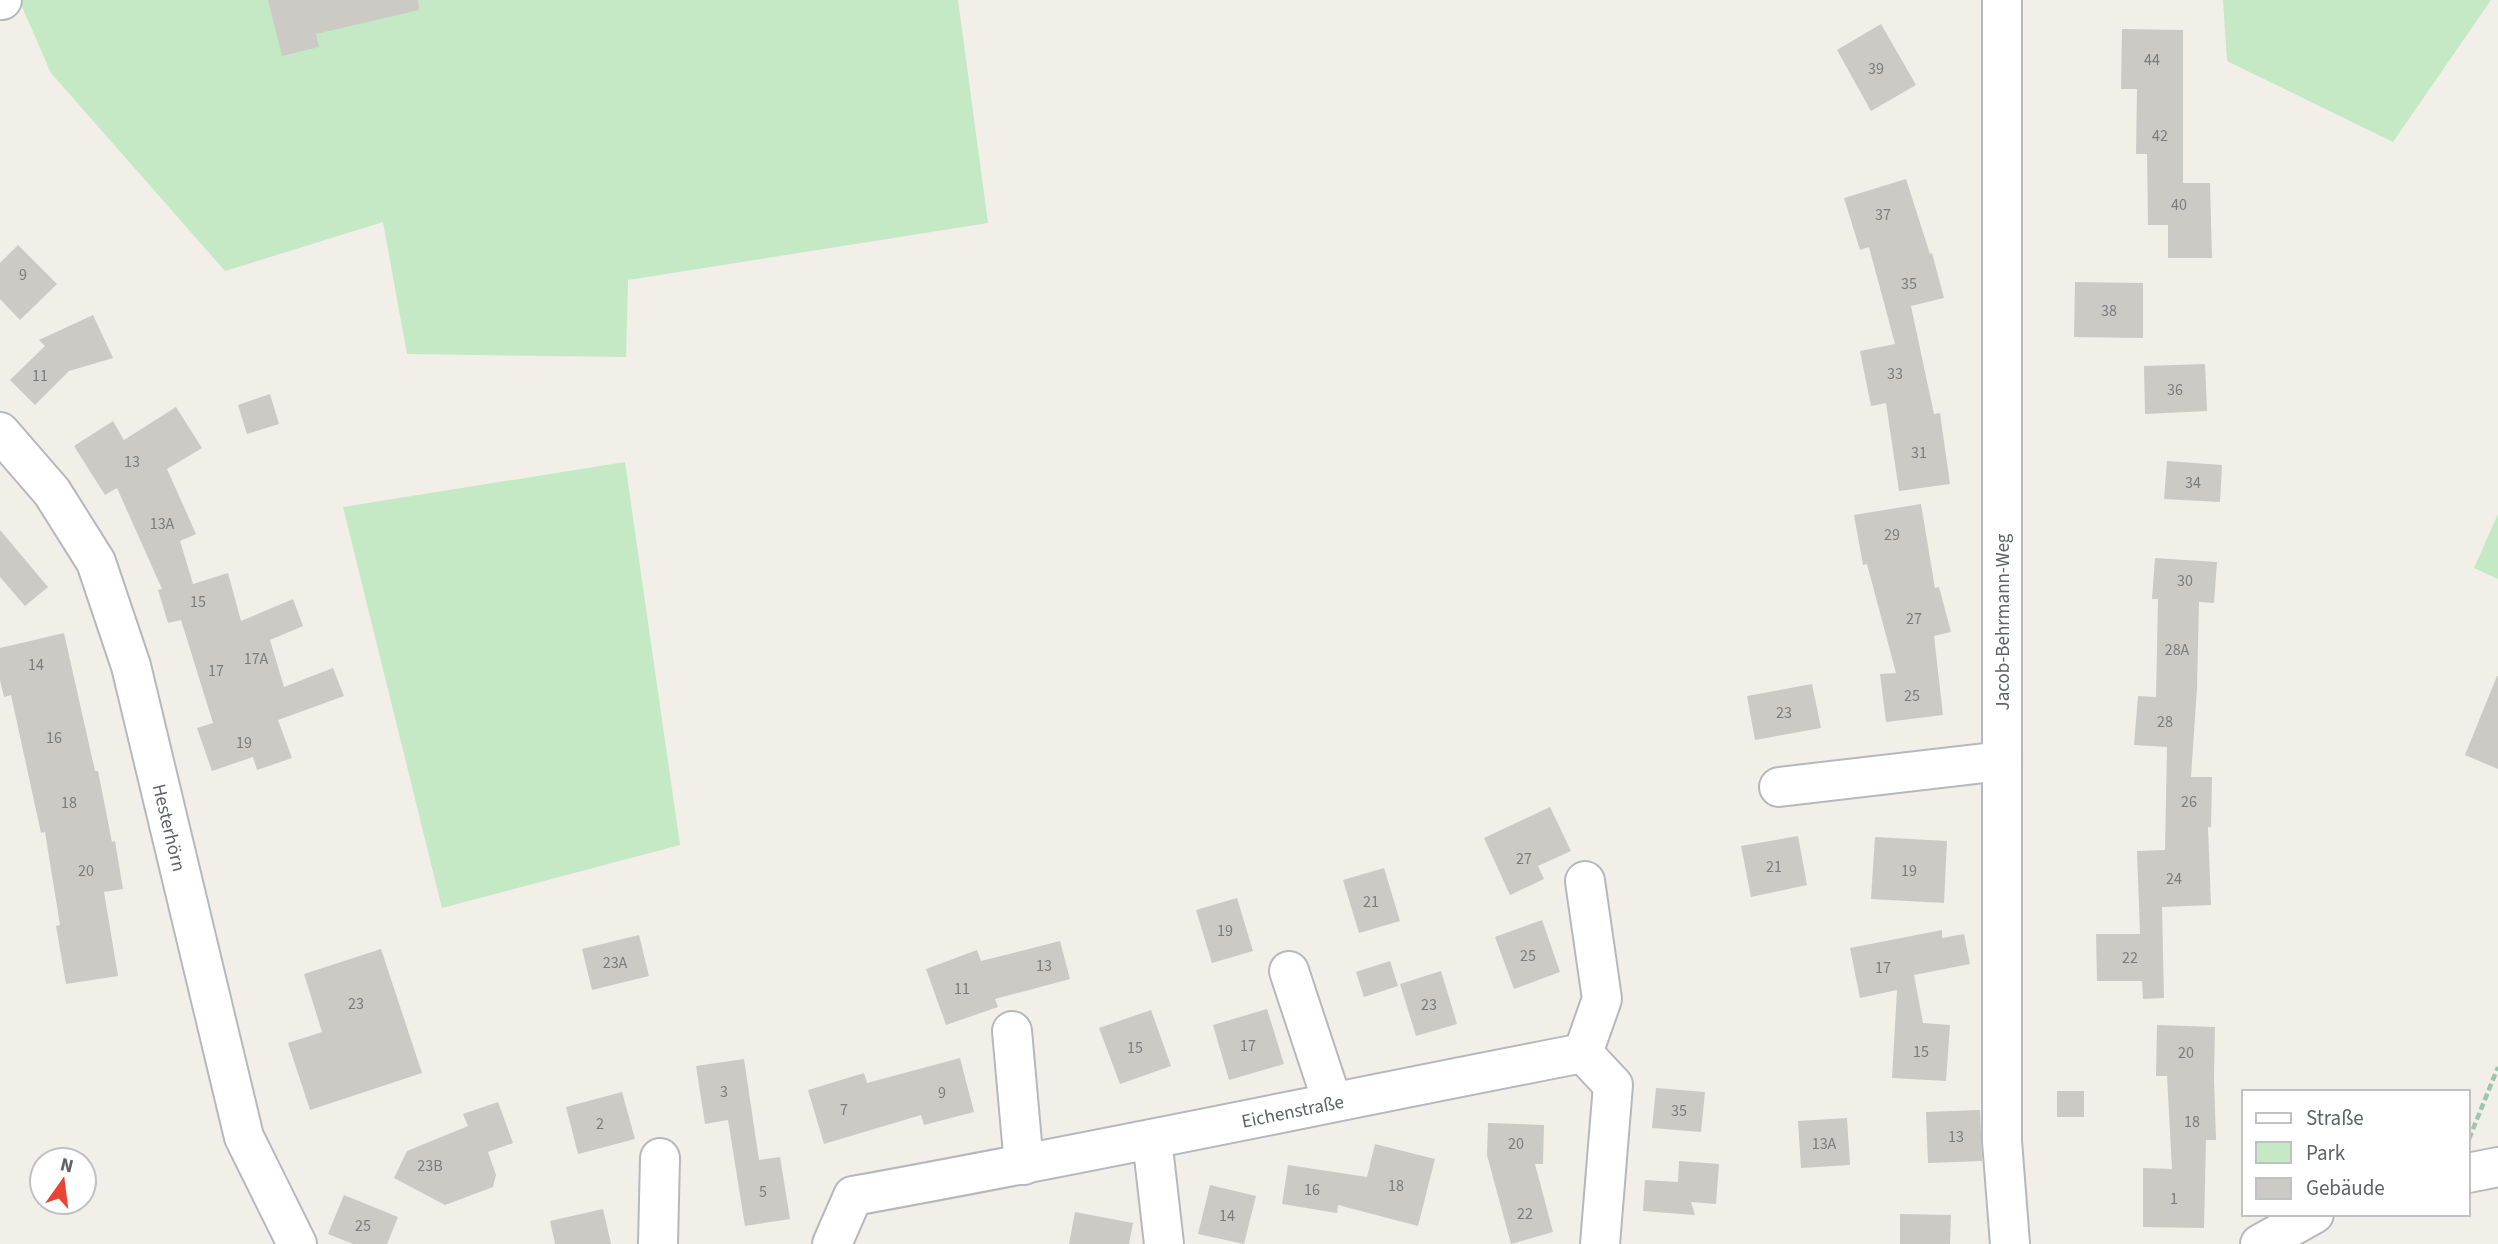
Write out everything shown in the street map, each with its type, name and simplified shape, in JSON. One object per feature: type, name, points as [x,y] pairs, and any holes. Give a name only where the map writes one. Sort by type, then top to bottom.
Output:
[{"type":"street","name":"Jacob-Behrmann-Weg","points":[[2002,0],[2002,1141],[2010,1244]]},
{"type":"street","name":"Hesterhörn","points":[[0,432],[52,492],[96,562],[131,666],[244,1137],[298,1244]]},
{"type":"street","points":[[1779,787],[2002,761]]},
{"type":"street","points":[[1585,880],[1602,999],[1583,1053],[1613,1085],[1600,1244]]},
{"type":"street","points":[[1289,971],[1332,1101]]},
{"type":"street","points":[[1012,1031],[1024,1165]]},
{"type":"street","name":"Eichenstraße","points":[[832,1244],[853,1196],[1024,1165],[1332,1101],[1583,1053]]},
{"type":"street","points":[[1152,1139],[1164,1244]]},
{"type":"street","points":[[658,1244],[660,1158]]},
{"type":"street","points":[[2470,1173],[2498,1167]]},
{"type":"street","points":[[2260,1244],[2312,1226]]},
{"type":"path","points":[[2470,1135],[2498,1068]]},
{"type":"green space","points":[[19,0],[958,0],[988,223],[628,280],[626,357],[407,354],[383,222],[225,271],[51,73]]},
{"type":"green space","points":[[2223,0],[2491,0],[2393,142],[2227,61]]},
{"type":"green space","points":[[625,462],[680,845],[442,908],[343,507]]},
{"type":"green space","points":[[2498,514],[2498,579],[2474,568]]},
{"type":"building","points":[[268,0],[418,0],[419,10],[316,34],[319,47],[282,56]]},
{"type":"building","points":[[1881,24],[1916,85],[1871,111],[1837,50]]},
{"type":"building","points":[[2122,29],[2183,30],[2183,183],[2210,183],[2212,258],[2168,258],[2168,225],[2148,225],[2147,154],[2136,154],[2137,89],[2121,89]]},
{"type":"building","points":[[1906,179],[1930,254],[1932,253],[1944,298],[1911,306],[1934,414],[1940,413],[1950,484],[1899,491],[1886,403],[1871,406],[1860,351],[1895,344],[1869,247],[1860,250],[1844,198]]},
{"type":"building","points":[[18,245],[57,284],[20,320],[0,299],[0,263]]},
{"type":"building","points":[[2075,282],[2143,283],[2143,338],[2074,337]]},
{"type":"building","points":[[93,315],[113,358],[69,371],[35,405],[10,380],[45,346],[39,340]]},
{"type":"building","points":[[2205,364],[2207,411],[2145,414],[2144,366]]},
{"type":"building","points":[[270,394],[279,424],[247,434],[238,405]]},
{"type":"building","points":[[176,407],[202,448],[167,469],[196,534],[180,541],[193,584],[228,573],[241,621],[293,599],[303,626],[270,640],[284,687],[333,668],[344,696],[278,720],[292,758],[257,770],[253,757],[212,771],[197,728],[213,723],[181,620],[168,623],[158,590],[162,589],[117,488],[105,495],[74,446],[113,421],[124,440]]},
{"type":"building","points":[[2167,461],[2222,465],[2220,502],[2164,499]]},
{"type":"building","points":[[1921,504],[1935,588],[1939,587],[1951,632],[1934,636],[1943,715],[1886,722],[1880,674],[1896,673],[1867,564],[1863,565],[1854,515]]},
{"type":"building","points":[[0,530],[48,587],[25,606],[0,577]]},
{"type":"building","points":[[2155,558],[2217,562],[2214,603],[2199,602],[2191,777],[2212,777],[2211,827],[2208,827],[2211,905],[2162,907],[2164,998],[2143,999],[2142,981],[2097,981],[2096,934],[2140,934],[2137,851],[2165,850],[2167,747],[2134,745],[2138,696],[2156,697],[2158,599],[2152,599]]},
{"type":"building","points":[[64,633],[95,771],[98,771],[112,842],[115,841],[123,889],[104,892],[118,976],[66,984],[56,926],[60,925],[45,832],[41,833],[11,695],[4,697],[0,680],[0,648]]},
{"type":"building","points":[[2498,676],[2498,769],[2465,755]]},
{"type":"building","points":[[1812,684],[1821,728],[1755,740],[1747,696]]},
{"type":"building","points":[[1550,807],[1571,851],[1538,866],[1544,879],[1510,895],[1484,838]]},
{"type":"building","points":[[1798,836],[1807,885],[1751,897],[1741,846]]},
{"type":"building","points":[[1875,837],[1947,841],[1944,903],[1871,899]]},
{"type":"building","points":[[1384,868],[1400,921],[1359,933],[1343,880]]},
{"type":"building","points":[[1237,898],[1253,951],[1212,963],[1196,910]]},
{"type":"building","points":[[1542,920],[1560,972],[1514,989],[1495,937]]},
{"type":"building","points":[[1942,930],[1942,938],[1964,934],[1970,964],[1914,975],[1923,1023],[1950,1025],[1946,1081],[1892,1078],[1897,990],[1860,998],[1850,948]]},
{"type":"building","points":[[639,935],[649,976],[592,990],[582,949]]},
{"type":"building","points":[[1060,941],[1070,979],[995,999],[998,1007],[946,1025],[926,969],[977,950],[981,961]]},
{"type":"building","points":[[381,949],[422,1073],[310,1110],[288,1043],[322,1032],[304,974]]},
{"type":"building","points":[[1390,961],[1398,986],[1364,997],[1356,972]]},
{"type":"building","points":[[1441,971],[1457,1024],[1416,1036],[1400,984]]},
{"type":"building","points":[[1267,1009],[1284,1064],[1229,1080],[1213,1025]]},
{"type":"building","points":[[1151,1010],[1171,1066],[1120,1084],[1099,1028]]},
{"type":"building","points":[[2157,1025],[2215,1027],[2216,1140],[2206,1140],[2204,1228],[2143,1227],[2143,1168],[2172,1169],[2167,1076],[2156,1076]]},
{"type":"building","points":[[960,1058],[974,1112],[924,1125],[921,1115],[824,1144],[808,1090],[864,1073],[867,1083]]},
{"type":"building","points":[[744,1059],[759,1160],[780,1157],[790,1219],[745,1226],[728,1120],[705,1124],[696,1066]]},
{"type":"building","points":[[1656,1088],[1705,1092],[1701,1132],[1652,1128]]},
{"type":"building","points":[[2057,1091],[2084,1091],[2084,1117],[2057,1117]]},
{"type":"building","points":[[622,1092],[635,1139],[578,1154],[566,1107]]},
{"type":"building","points":[[498,1102],[513,1143],[488,1152],[496,1175],[493,1187],[445,1205],[394,1178],[407,1151],[468,1126],[463,1114]]},
{"type":"building","points":[[1980,1110],[1982,1161],[1928,1163],[1926,1112]]},
{"type":"building","points":[[1847,1118],[1850,1165],[1801,1168],[1798,1121]]},
{"type":"building","points":[[1488,1123],[1544,1125],[1543,1164],[1535,1164],[1553,1232],[1511,1244],[1487,1155]]},
{"type":"building","points":[[1375,1144],[1435,1159],[1418,1226],[1338,1205],[1337,1213],[1282,1204],[1288,1165],[1367,1177]]},
{"type":"building","points":[[1679,1161],[1719,1164],[1716,1204],[1691,1202],[1695,1215],[1643,1211],[1645,1180],[1678,1182]]},
{"type":"building","points":[[1210,1185],[1256,1196],[1244,1244],[1198,1234]]},
{"type":"building","points":[[344,1195],[398,1217],[387,1244],[353,1244],[328,1234]]},
{"type":"building","points":[[603,1209],[611,1244],[555,1244],[550,1221]]},
{"type":"building","points":[[1075,1212],[1133,1223],[1129,1244],[1069,1244]]},
{"type":"building","points":[[1900,1214],[1951,1215],[1950,1244],[1900,1244]]}]
